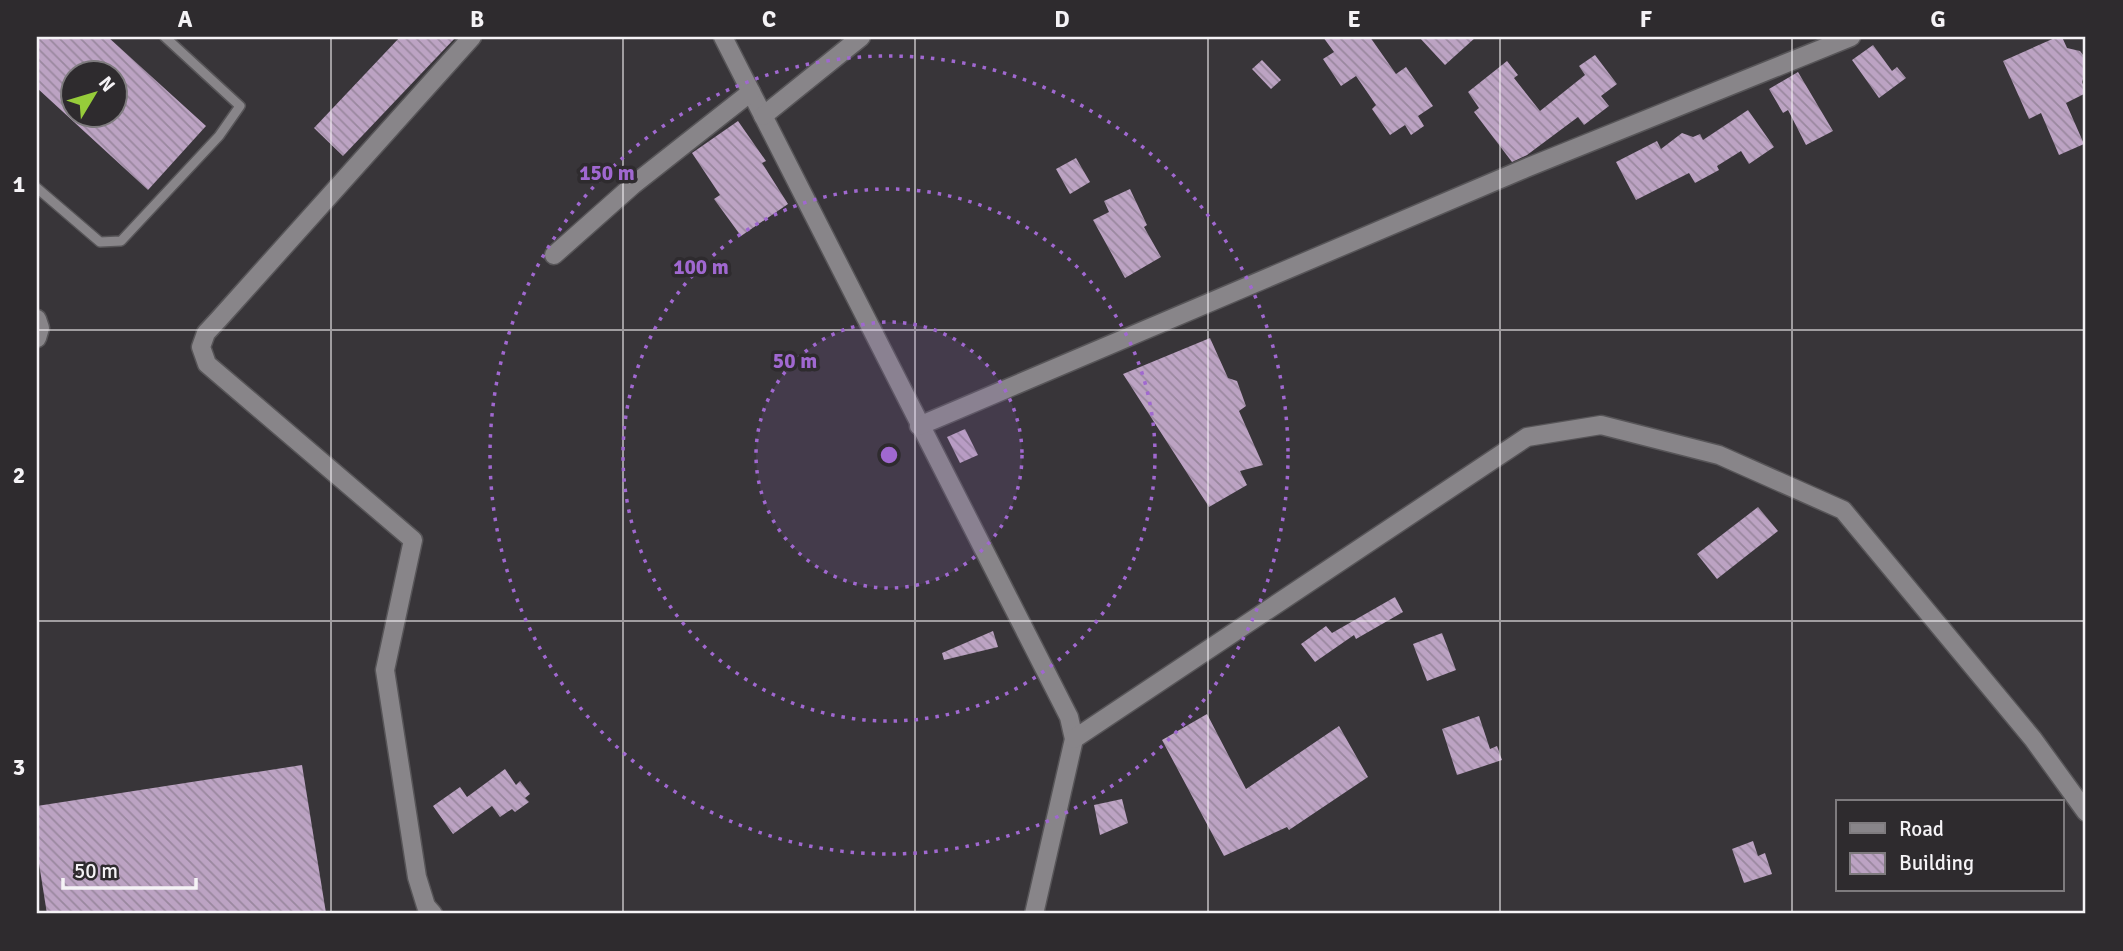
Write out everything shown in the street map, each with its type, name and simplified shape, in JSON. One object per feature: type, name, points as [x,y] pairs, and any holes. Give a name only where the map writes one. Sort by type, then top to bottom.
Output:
[{"type":"street","points":[[433,914],[426,906],[417,877],[385,670],[413,540],[207,364],[201,347],[206,333],[219,318],[472,37]]},
{"type":"street","points":[[723,37],[1069,717],[1074,739],[1034,914]]},
{"type":"street","points":[[764,116],[861,37]]},
{"type":"street","points":[[919,426],[1526,168],[1851,37]]},
{"type":"street","points":[[554,255],[633,185],[751,92]]},
{"type":"street","points":[[37,319],[40,328],[37,338]]},
{"type":"street","points":[[1074,739],[1527,437],[1601,425],[1719,455],[1843,510],[2033,739],[2086,812]]},
{"type":"lane","points":[[37,188],[100,242],[121,241],[219,136],[240,106],[164,37]]},
{"type":"building","points":[[41,37],[108,37],[206,126],[148,190],[83,130],[130,130],[130,60],[60,60],[60,109],[37,88],[37,41]]},
{"type":"building","points":[[400,37],[456,37],[343,156],[314,128]]},
{"type":"building","points":[[1323,37],[1370,37],[1396,74],[1406,67],[1433,106],[1418,116],[1424,126],[1411,135],[1405,125],[1390,135],[1372,109],[1376,105],[1356,76],[1341,86],[1323,59],[1334,52]]},
{"type":"building","points":[[1419,37],[1476,37],[1445,65]]},
{"type":"building","points":[[2062,37],[2067,48],[2080,51],[2086,59],[2082,82],[2086,93],[2066,103],[2084,144],[2059,155],[2041,113],[2029,119],[2003,61]]},
{"type":"building","points":[[1873,45],[1892,71],[1897,67],[1906,78],[1879,98],[1852,60]]},
{"type":"building","points":[[1595,55],[1617,84],[1601,96],[1609,106],[1584,125],[1578,117],[1527,155],[1512,162],[1474,112],[1479,108],[1468,92],[1507,61],[1518,75],[1514,78],[1540,111],[1585,75],[1579,66]]},
{"type":"building","points":[[1262,60],[1281,80],[1271,89],[1252,69]]},
{"type":"building","points":[[1798,72],[1833,131],[1806,145],[1788,110],[1783,113],[1769,89]]},
{"type":"building","points":[[1748,110],[1774,147],[1749,164],[1741,151],[1717,166],[1719,170],[1695,183],[1689,173],[1636,200],[1616,162],[1657,141],[1661,149],[1682,133],[1693,137],[1700,134],[1703,140]]},
{"type":"building","points":[[738,121],[766,161],[762,163],[788,204],[741,236],[714,199],[720,195],[692,153]]},
{"type":"building","points":[[1076,158],[1090,182],[1070,194],[1056,169]]},
{"type":"building","points":[[1130,189],[1147,225],[1144,227],[1161,257],[1125,278],[1093,220],[1109,212],[1104,201]]},
{"type":"building","points":[[1210,338],[1228,378],[1237,381],[1246,406],[1239,411],[1263,465],[1240,471],[1247,485],[1209,507],[1123,374]]},
{"type":"building","points":[[965,429],[978,455],[960,463],[947,437]]},
{"type":"building","points":[[1758,507],[1778,531],[1717,579],[1697,554]]},
{"type":"building","points":[[1395,597],[1403,612],[1356,639],[1354,635],[1315,662],[1301,644],[1326,626],[1332,633]]},
{"type":"building","points":[[993,631],[998,647],[944,660],[942,653]]},
{"type":"building","points":[[1442,633],[1456,670],[1427,681],[1413,644]]},
{"type":"building","points":[[1207,714],[1246,789],[1339,726],[1368,777],[1289,830],[1287,827],[1224,856],[1162,740]]},
{"type":"building","points":[[1479,716],[1490,749],[1497,746],[1502,760],[1457,775],[1442,729]]},
{"type":"building","points":[[302,765],[326,913],[47,914],[37,851],[37,806]]},
{"type":"building","points":[[505,769],[516,785],[520,781],[530,794],[525,798],[529,802],[515,812],[512,809],[500,817],[492,806],[453,834],[433,806],[460,787],[467,797]]},
{"type":"building","points":[[1122,799],[1128,823],[1100,835],[1094,805]]},
{"type":"building","points":[[1753,841],[1758,856],[1765,853],[1772,874],[1744,883],[1732,849]]}]
